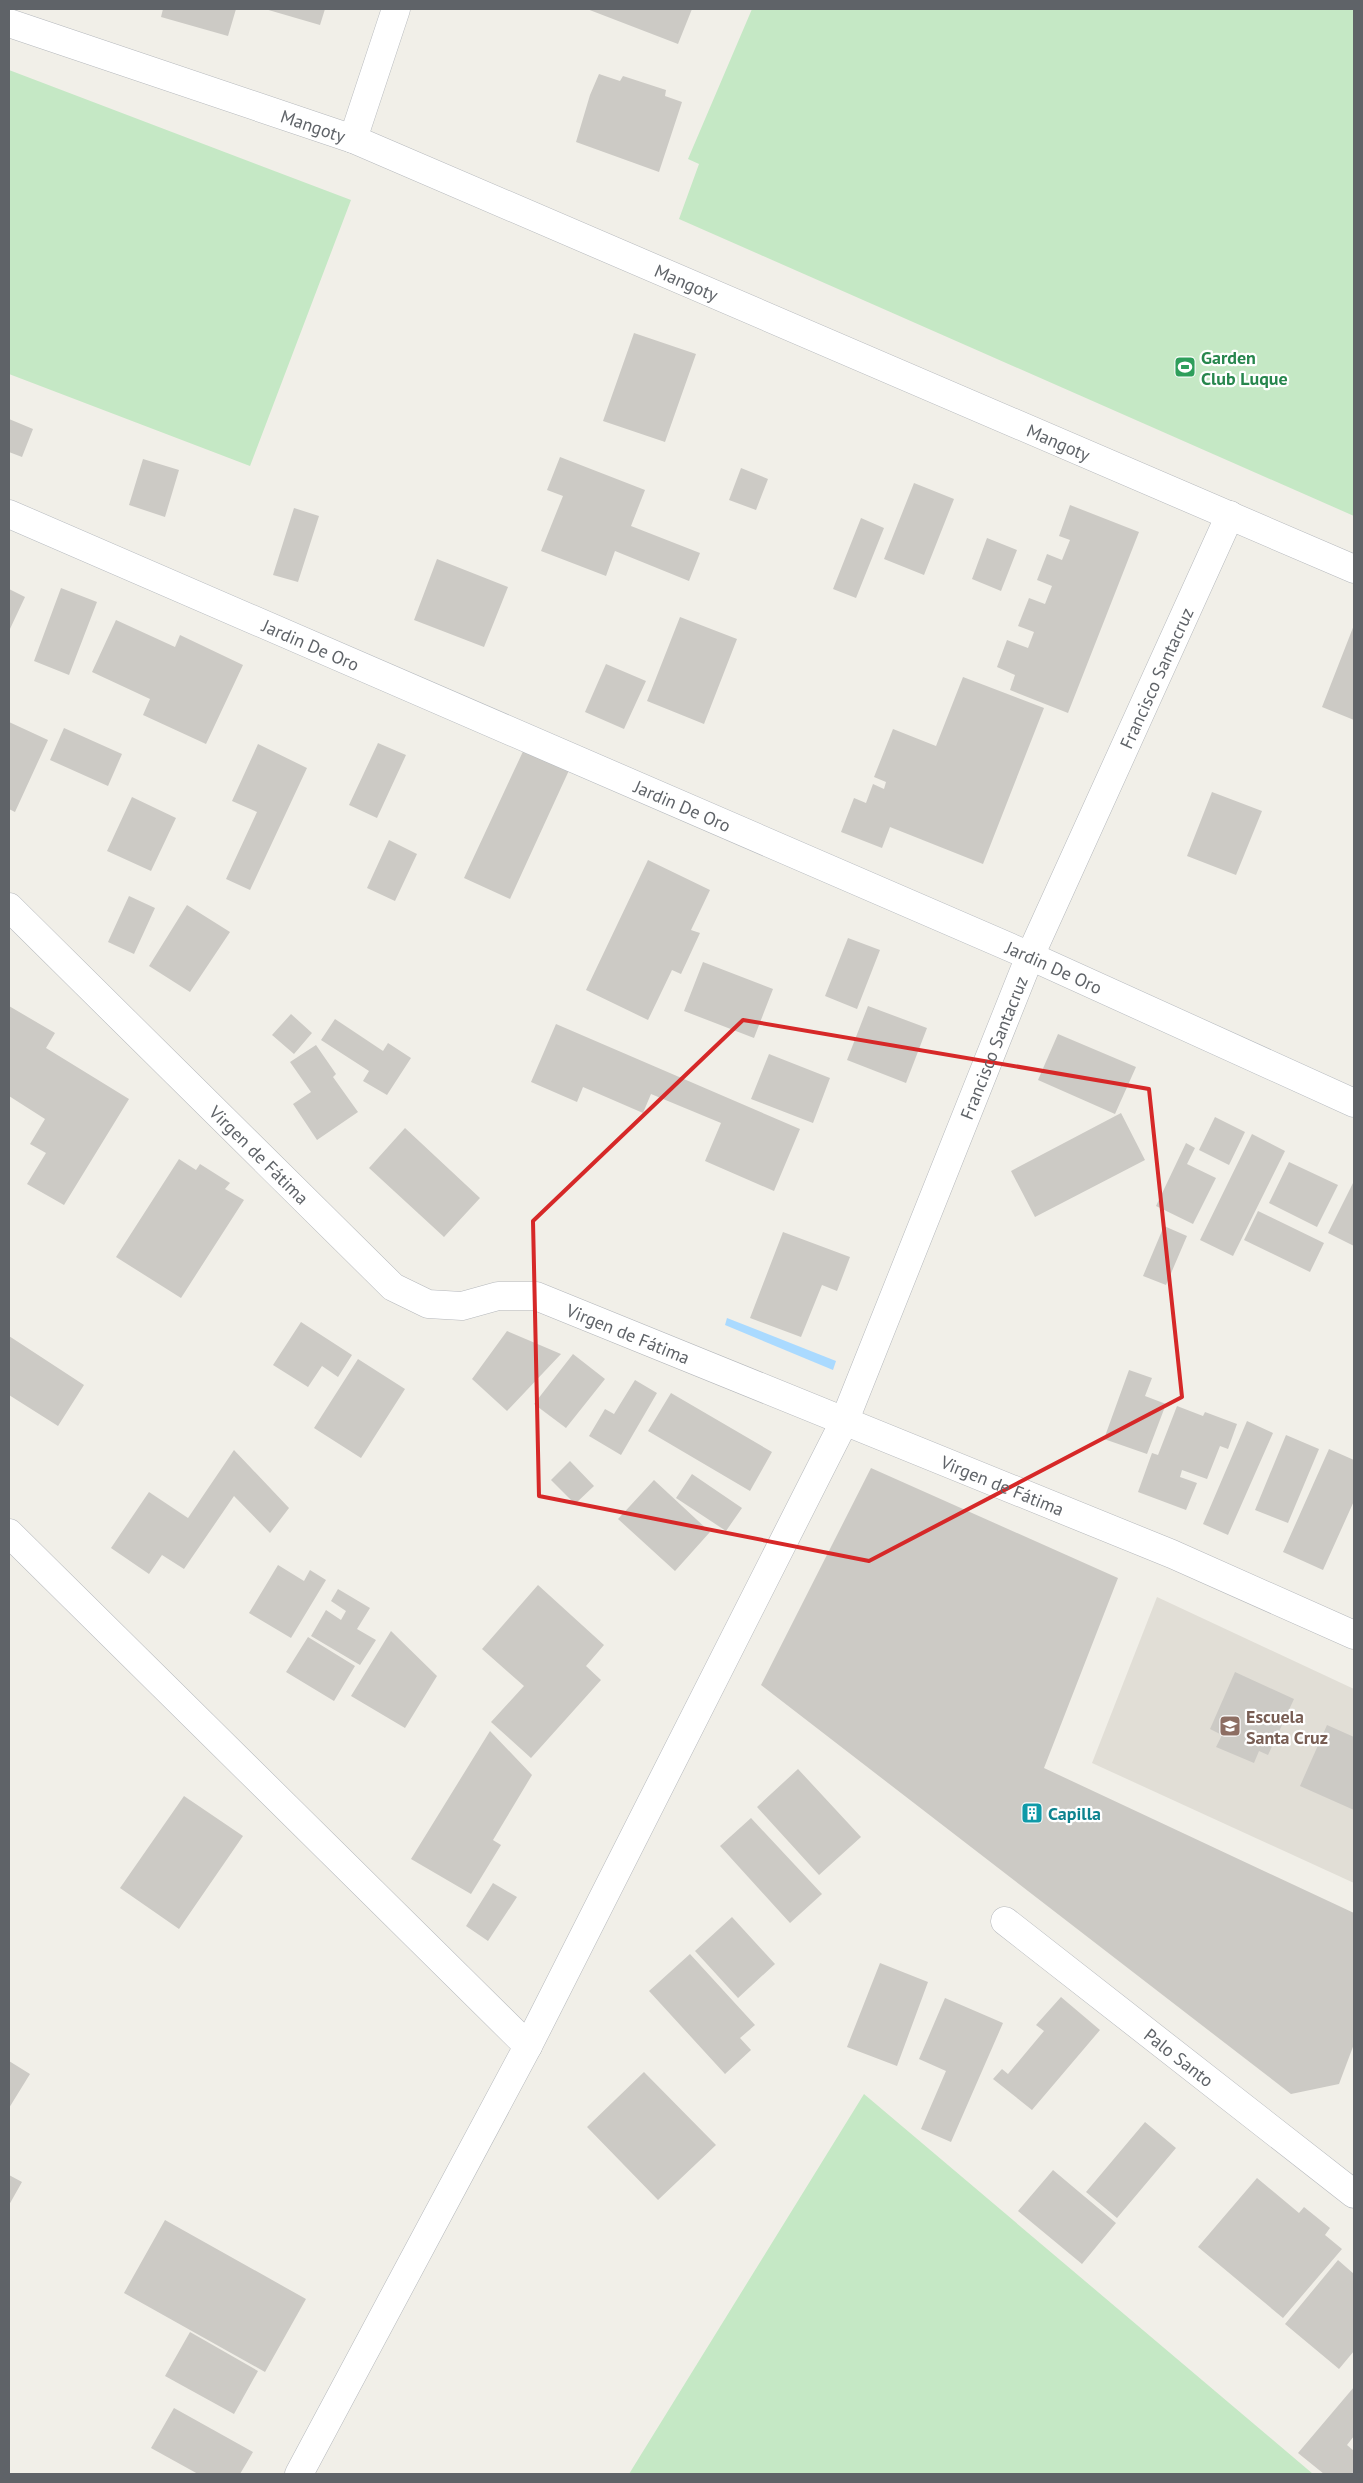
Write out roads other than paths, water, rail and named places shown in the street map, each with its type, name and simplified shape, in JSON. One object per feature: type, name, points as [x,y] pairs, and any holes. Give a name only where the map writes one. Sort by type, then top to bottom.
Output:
[{"type":"street","points":[[353,138],[396,9]]},
{"type":"street","name":"Mangoty","points":[[9,23],[353,138],[1354,569]]},
{"type":"street","name":"Jardin De Oro","points":[[9,514],[1030,956],[1354,1103]]},
{"type":"street","name":"Francisco Santacruz","points":[[299,2474],[528,2046],[844,1422],[1030,956],[1230,515]]},
{"type":"street","name":"Virgen de Fátima","points":[[9,907],[393,1287],[428,1304],[462,1306],[498,1296],[536,1296],[1172,1554],[1354,1635]]},
{"type":"street","points":[[9,1533],[528,2046]]},
{"type":"street","name":"Palo Santo","points":[[1004,1920],[1354,2194]]},
{"type":"water","points":[[727,1318],[836,1361],[833,1370],[725,1325]]},
{"type":"place","name":"Garden Club Luque","points":[[1185,367]]},
{"type":"place","name":"Escuela Santa Cruz","points":[[1230,1726]]},
{"type":"place","name":"Capilla","points":[[1032,1813]]}]
